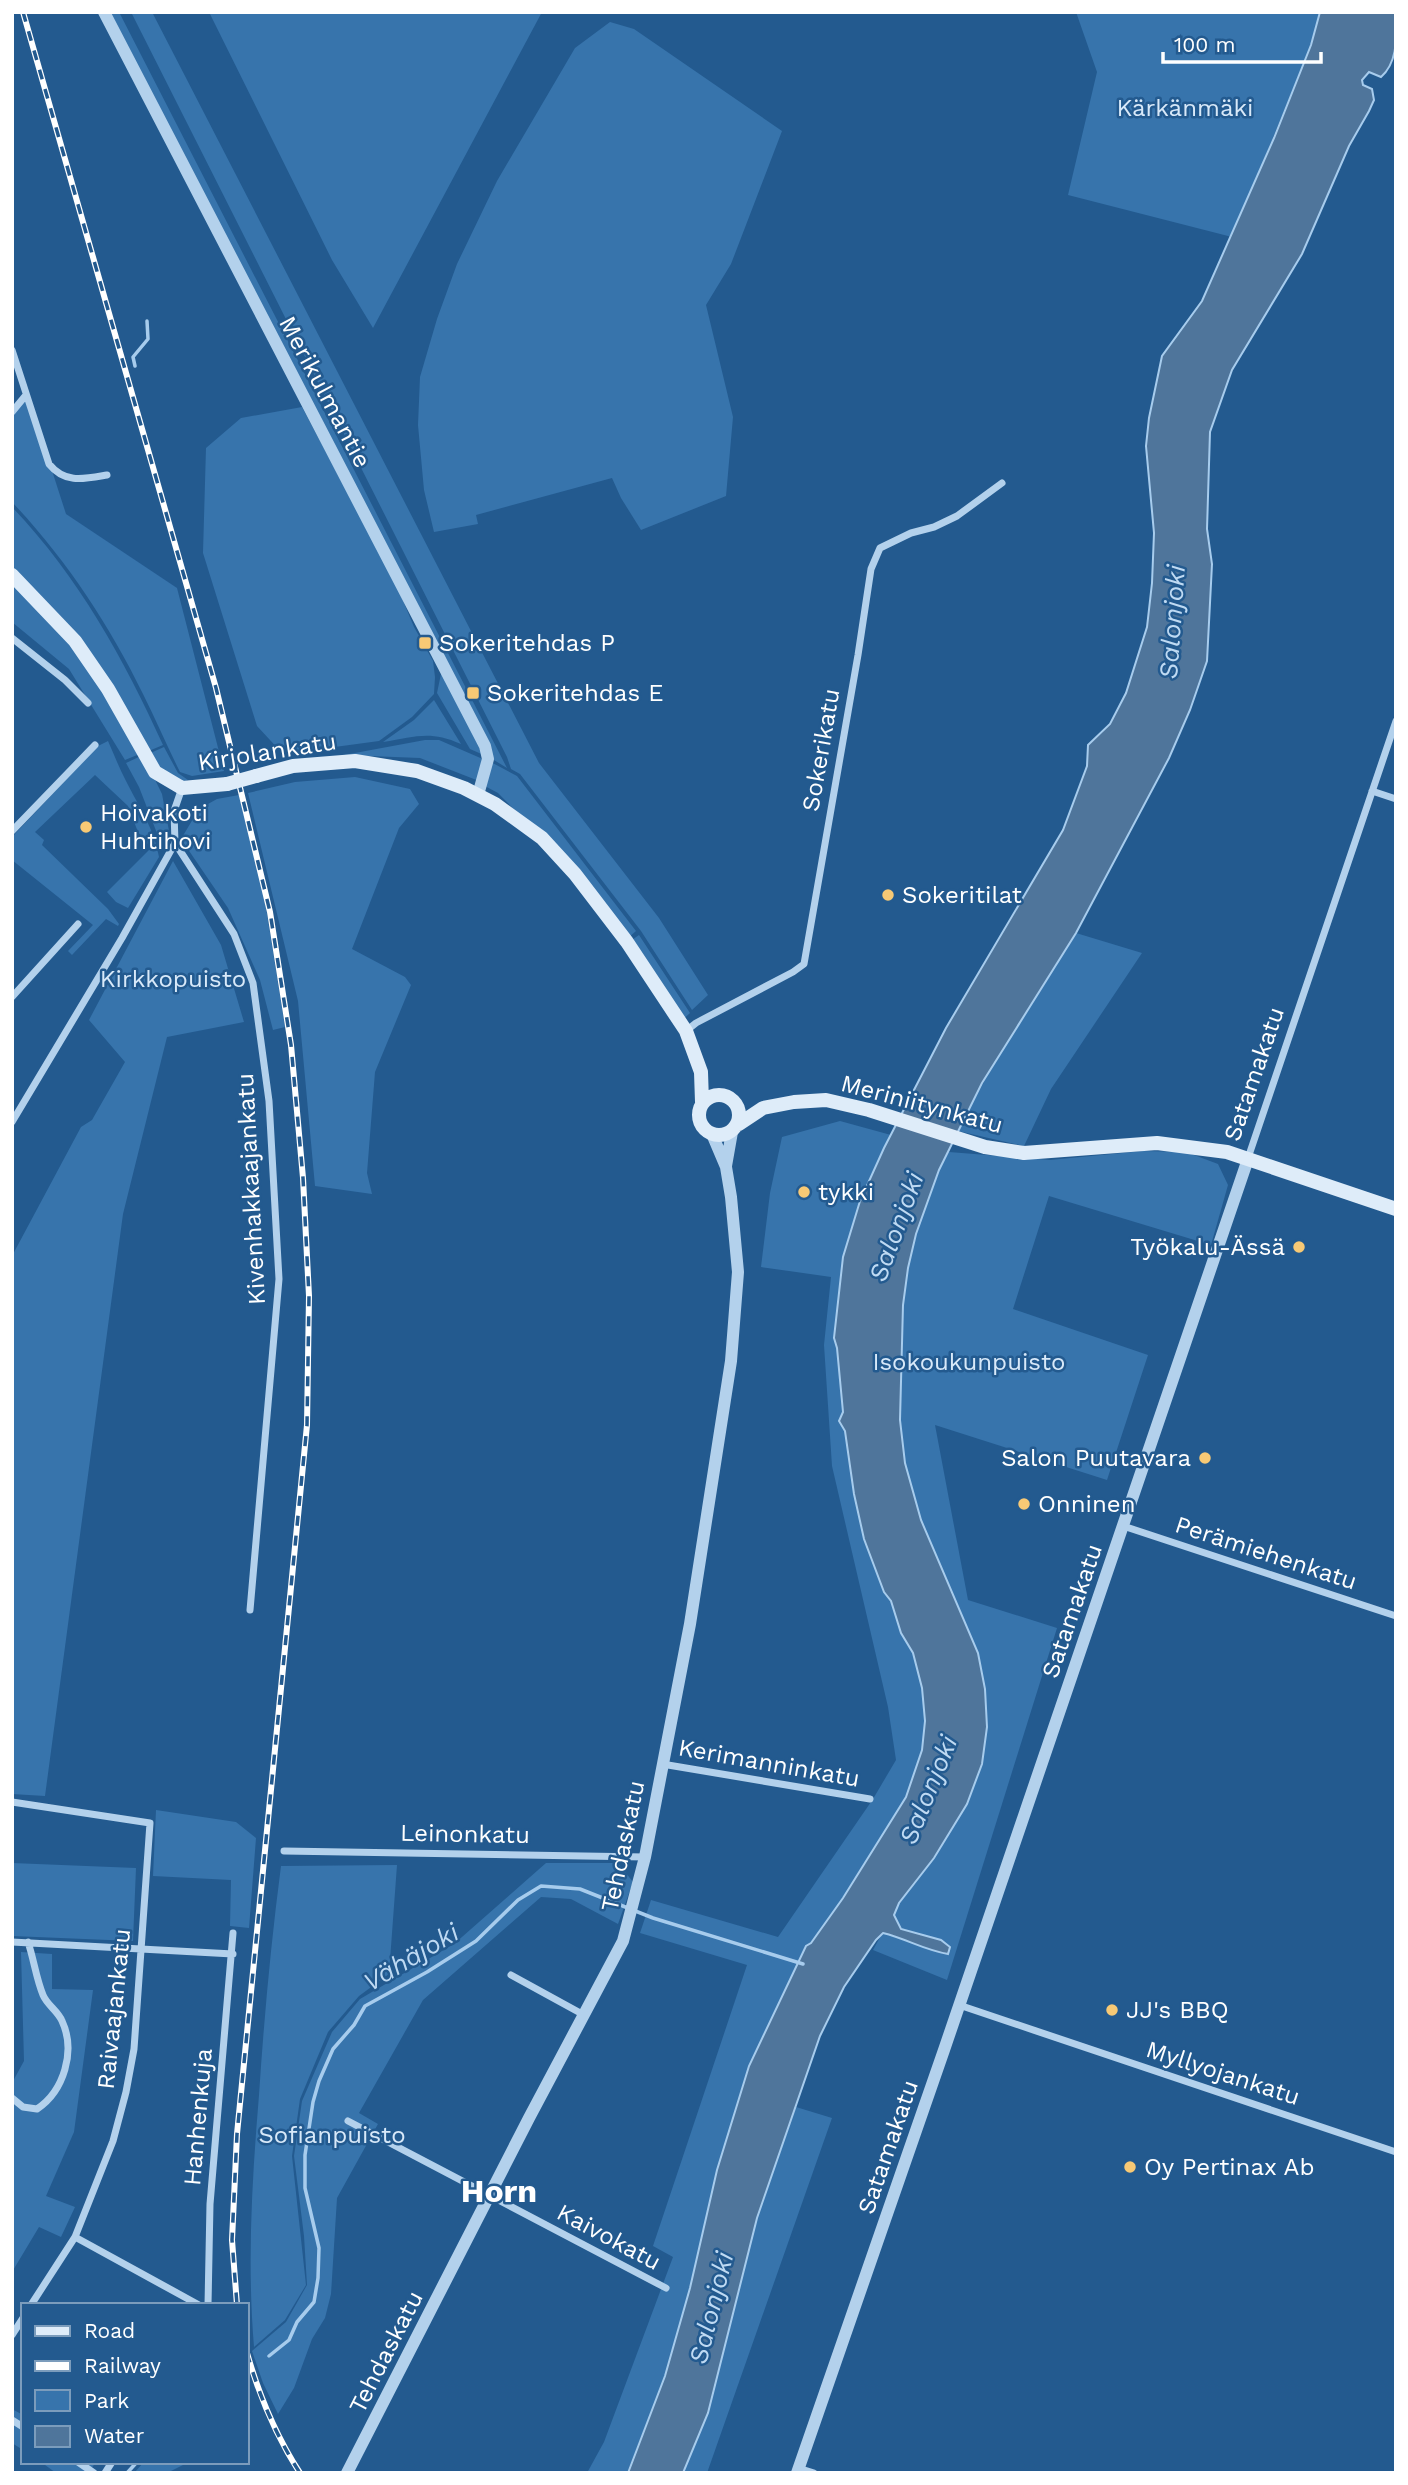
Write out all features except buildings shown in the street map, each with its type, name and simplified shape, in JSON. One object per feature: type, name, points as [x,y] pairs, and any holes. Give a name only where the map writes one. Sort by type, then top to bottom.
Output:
[{"type":"main road","name":"Kirjolankatu","points":[[12,575],[75,640],[108,689],[155,772],[182,788],[227,784],[256,776],[355,761],[375,763],[418,771],[478,795],[542,838],[575,874],[628,942],[686,1031],[701,1072],[702,1102]]},
{"type":"main road","name":"Kirjolankatu","points":[[701,1072],[727,1098]]},
{"type":"main road","points":[[710,1096],[727,1098],[740,1112],[736,1128],[721,1136],[712,1134],[699,1119],[698,1110],[702,1102],[710,1096]]},
{"type":"main road","name":"Meriniitynkatu","points":[[727,1098],[763,1108]]},
{"type":"main road","name":"Meriniitynkatu","points":[[736,1128],[763,1108],[794,1102],[827,1100],[869,1110],[985,1147],[1024,1153],[1157,1143],[1227,1152],[1396,1209]]},
{"type":"street","name":"Merikulmantie","points":[[104,12],[485,746],[488,759],[478,795]]},
{"type":"street","points":[[12,350],[49,464],[59,475],[70,479],[107,475]]},
{"type":"street","points":[[12,412],[26,395]]},
{"type":"street","name":"Sokerikatu","points":[[686,1031],[804,964],[871,569],[880,548],[957,516],[1002,483]]},
{"type":"street","points":[[12,638],[65,680],[88,703]]},
{"type":"street","name":"Satamakatu","points":[[797,2470],[1124,1526],[1396,721]]},
{"type":"street","points":[[12,831],[95,745]]},
{"type":"street","points":[[12,1122],[122,938],[175,843],[174,811],[182,788]]},
{"type":"street","points":[[1372,791],[1396,799]]},
{"type":"street","name":"Kivenhakkaajankatu","points":[[175,843],[234,934],[253,983],[270,1101],[279,1279],[250,1610]]},
{"type":"street","points":[[12,997],[78,924]]},
{"type":"street","name":"Tehdaskatu","points":[[726,1167],[736,1128]]},
{"type":"street","name":"Tehdaskatu","points":[[347,2473],[623,1941],[629,1921],[645,1857],[690,1624],[731,1361],[737,1272],[731,1198],[726,1167],[712,1134]]},
{"type":"street","name":"Perämiehenkatu","points":[[1124,1526],[1396,1616]]},
{"type":"street","name":"Kerimanninkatu","points":[[662,1764],[870,1799]]},
{"type":"street","name":"Raivaajankatu","points":[[12,1802],[150,1823],[134,2049],[126,2092],[113,2141],[75,2237],[32,2303]]},
{"type":"street","name":"Leinonkatu","points":[[284,1851],[645,1857]]},
{"type":"street","name":"Hanhenkuja","points":[[208,2303],[210,2204],[233,1933]]},
{"type":"street","points":[[12,1942],[233,1954]]},
{"type":"street","points":[[12,2098],[23,2107],[37,2109],[49,2101],[65,2073],[67,2044],[63,2021],[46,2001],[37,1980],[28,1942]]},
{"type":"street","points":[[511,1975],[584,2015]]},
{"type":"street","name":"Myllyojankatu","points":[[959,2005],[1396,2152]]},
{"type":"street","name":"Kaivokatu","points":[[348,2121],[666,2288]]},
{"type":"street","points":[[75,2237],[195,2303]]},
{"type":"street","points":[[797,2470],[814,2473]]},
{"type":"green space","points":[[109,12],[119,12],[507,768],[489,757]]},
{"type":"green space","points":[[131,12],[152,12],[539,763],[659,918],[708,995],[692,1010],[641,931],[520,774],[511,769]]},
{"type":"green space","points":[[209,12],[542,12],[373,328],[332,260]]},
{"type":"green space","name":"Kärkänmäki","points":[[1076,12],[1320,12],[1311,45],[1232,237],[1068,195],[1097,72]]},
{"type":"green space","points":[[610,22],[634,29],[782,131],[731,264],[706,305],[733,417],[726,496],[641,530],[612,478],[476,515],[478,524],[434,532],[424,490],[418,425],[420,377],[437,319],[457,264],[497,181],[575,48]]},
{"type":"green space","points":[[27,393],[66,514],[177,588],[224,771],[192,776],[180,772],[130,668],[101,617],[68,569],[12,502],[12,411]]},
{"type":"green space","points":[[302,407],[396,584],[414,627],[433,661],[435,677],[434,694],[412,717],[379,741],[283,754],[257,726],[203,553],[206,448],[241,418]]},
{"type":"green space","points":[[12,507],[58,561],[98,620],[163,745],[144,753],[109,685],[12,573]]},
{"type":"green space","points":[[12,578],[74,642],[142,753],[125,760],[69,669],[12,622]]},
{"type":"green space","points":[[442,669],[486,756],[470,749],[437,693]]},
{"type":"green space","points":[[434,700],[461,744],[431,736],[383,742],[414,720]]},
{"type":"green space","points":[[425,740],[439,740],[485,760],[479,781],[420,758],[344,755]]},
{"type":"green space","points":[[108,741],[150,827],[159,857],[128,908],[116,902],[107,892],[151,848],[138,832],[128,806],[95,775],[35,832],[44,840],[42,845],[108,909],[119,924],[118,926],[106,919],[72,955],[68,951],[93,925],[12,860],[12,837],[98,746]]},
{"type":"green space","points":[[164,747],[178,773],[188,780],[177,782],[146,755]]},
{"type":"green space","points":[[143,755],[162,794],[170,836],[160,841],[139,787],[126,763]]},
{"type":"green space","points":[[489,761],[517,776],[636,931],[627,939],[559,855],[498,793],[483,785]]},
{"type":"green space","points":[[355,777],[410,789],[419,804],[399,828],[352,949],[405,977],[411,985],[375,1072],[367,1173],[372,1194],[315,1186],[298,1001],[248,793],[295,782]]},
{"type":"green space","points":[[239,795],[264,895],[285,1027],[273,1030],[260,980],[228,908],[181,839],[199,809],[217,799]]},
{"type":"green space","name":"Kirkkopuisto","points":[[173,861],[221,945],[244,1022],[167,1037],[123,1214],[45,1796],[12,1794],[12,1256],[81,1127],[92,1120],[125,1062],[89,1020]]},
{"type":"green space","points":[[1076,933],[1142,953],[1051,1089],[1024,1146],[958,1131],[999,1053]]},
{"type":"green space","points":[[639,935],[690,1013],[676,1026],[629,942]]},
{"type":"green space","points":[[840,1121],[891,1135],[860,1201],[843,1257],[834,1338],[843,1412],[839,1421],[845,1431],[864,1539],[884,1592],[891,1601],[901,1633],[913,1653],[922,1688],[925,1721],[922,1750],[906,1797],[843,1898],[811,1943],[806,1946],[749,2066],[717,2170],[690,2288],[665,2376],[627,2473],[587,2473],[604,2442],[673,2257],[653,2246],[747,1965],[640,1933],[651,1900],[778,1937],[873,1799],[896,1760],[888,1707],[832,1466],[824,1345],[831,1277],[761,1267],[770,1193],[782,1137]]},
{"type":"green space","name":"Isokoukunpuisto","points":[[1143,1151],[1186,1152],[1218,1164],[1228,1185],[1211,1245],[1049,1196],[1013,1309],[1148,1355],[1107,1480],[935,1425],[968,1600],[1057,1628],[947,1980],[873,1950],[910,1888],[987,1727],[985,1689],[978,1653],[921,1520],[905,1463],[900,1420],[903,1305],[916,1234],[939,1170],[949,1152],[1050,1160]]},
{"type":"green space","points":[[156,1810],[236,1822],[256,1838],[249,1928],[230,1926],[231,1880],[153,1876]]},
{"type":"green space","points":[[12,1863],[136,1868],[133,1941],[12,1936]]},
{"type":"green space","name":"Sofianpuisto","points":[[546,1863],[618,1863],[633,1882],[618,1924],[571,1899],[541,1897],[423,2000],[359,2113],[378,2124],[337,2198],[331,2294],[325,2318],[312,2339],[294,2388],[278,2414],[252,2351],[286,2322],[307,2285],[294,2156],[302,2101],[332,2032],[360,1999],[454,1944]]},
{"type":"green space","points":[[397,1865],[389,1974],[359,1996],[328,2032],[300,2099],[292,2156],[306,2285],[285,2320],[254,2347],[251,2284],[252,2190],[266,2009],[281,1866]]},
{"type":"green space","points":[[21,1952],[52,1954],[52,1989],[93,1990],[74,2132],[46,2196],[75,2207],[61,2237],[39,2227],[12,2272],[12,2083],[24,2061]]},
{"type":"green space","points":[[796,2107],[832,2118],[707,2473],[683,2473],[708,2413],[757,2218]]},
{"type":"green space","points":[[12,2409],[21,2414],[21,2449],[12,2443]]},
{"type":"green space","points":[[44,2464],[95,2464],[88,2473],[56,2473]]},
{"type":"green space","points":[[142,2464],[185,2464],[167,2473],[134,2473]]},
{"type":"water","name":"Salonjoki","points":[[1320,12],[1396,12],[1394,55],[1387,71],[1381,77],[1369,72],[1362,80],[1363,85],[1372,89],[1374,100],[1349,146],[1302,254],[1232,370],[1210,432],[1207,529],[1212,564],[1207,661],[1169,758],[1076,933],[982,1083],[939,1170],[916,1234],[908,1268],[903,1305],[900,1420],[905,1463],[921,1520],[978,1653],[985,1689],[987,1727],[982,1764],[967,1804],[934,1858],[899,1903],[894,1915],[901,1929],[941,1940],[950,1947],[948,1954],[883,1933],[844,1987],[820,2036],[757,2218],[708,2413],[683,2473],[628,2473],[665,2376],[690,2288],[717,2170],[749,2066],[806,1946],[811,1943],[843,1898],[906,1797],[922,1750],[925,1721],[922,1688],[913,1653],[901,1633],[891,1601],[884,1592],[864,1539],[845,1431],[839,1421],[843,1412],[834,1338],[843,1257],[860,1201],[884,1148],[946,1028],[1063,830],[1087,766],[1088,745],[1110,724],[1126,693],[1147,627],[1152,583],[1154,533],[1146,446],[1162,356],[1202,301],[1274,138],[1311,45]]},
{"type":"waterway","points":[[135,366],[133,357],[148,339],[147,321]]},
{"type":"waterway","name":"Vähäjoki","points":[[269,2356],[289,2340],[297,2322],[314,2302],[319,2248],[305,2188],[305,2155],[313,2102],[333,2049],[354,2025],[365,2006],[476,1941],[518,1900],[541,1886],[580,1889],[653,1918],[803,1964]]},
{"type":"waterway","name":"Vähäjoki","points":[[127,2473],[135,2464]]},
{"type":"railway","points":[[23,12],[216,688],[270,912],[291,1045],[303,1178],[309,1296],[307,1425],[237,2134],[232,2240],[237,2303]]},
{"type":"railway","points":[[248,2356],[269,2415],[300,2473]]},
{"type":"place","name":"Sokeritehdas P","points":[[425,643]]},
{"type":"place","name":"Sokeritehdas E","points":[[473,693]]},
{"type":"place","name":"Hoivakoti Huhtihovi","points":[[86,827]]},
{"type":"place","name":"Sokeritilat","points":[[888,895]]},
{"type":"place","name":"tykki","points":[[804,1192]]},
{"type":"place","name":"Työkalu-Ässä","points":[[1299,1247]]},
{"type":"place","name":"Salon Puutavara","points":[[1205,1458]]},
{"type":"place","name":"Onninen","points":[[1024,1504]]},
{"type":"place","name":"JJ's BBQ","points":[[1112,2010]]},
{"type":"place","name":"Oy Pertinax Ab","points":[[1130,2167]]},
{"type":"district","name":"Horn","points":[[499,2191]]}]
